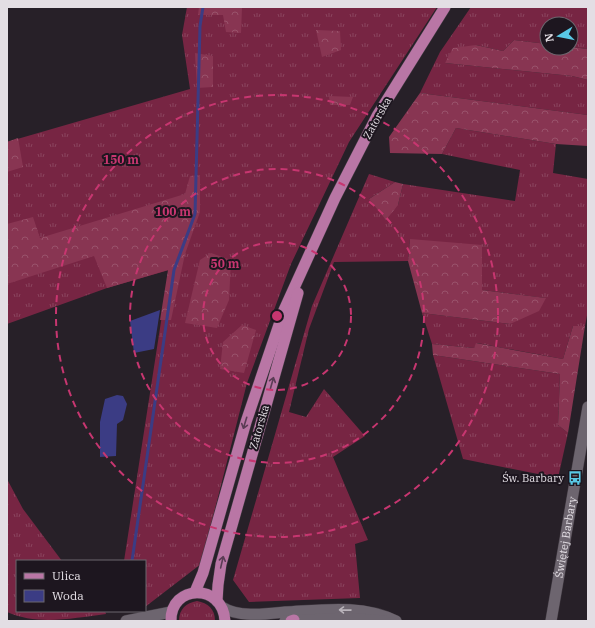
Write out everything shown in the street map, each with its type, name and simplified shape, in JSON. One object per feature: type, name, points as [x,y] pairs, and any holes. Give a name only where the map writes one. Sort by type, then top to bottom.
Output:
[{"type":"main road","name":"Zatorska","points":[[195,592],[203,573],[246,422],[264,365],[284,310],[335,198],[378,116],[446,7]]},
{"type":"main road","name":"Zatorska","points":[[225,621],[220,604],[220,571],[234,515],[309,256]]},
{"type":"main road","points":[[171,617],[180,599],[195,592],[203,593],[220,604]]},
{"type":"street","name":"Świętej Barbary","points":[[551,621],[588,407]]},
{"type":"street","points":[[220,604],[227,610],[253,614],[360,610],[383,614],[396,621]]},
{"type":"street","points":[[126,621],[171,617]]},
{"type":"street","points":[[290,621],[345,618],[388,621]]},
{"type":"green space","points":[[187,7],[437,7],[349,142],[291,264],[247,383],[201,564],[146,606],[146,560],[124,560],[169,270],[107,288],[7,324],[7,142],[190,89],[182,35]]},
{"type":"green space","points":[[199,7],[242,7],[241,33],[226,32],[223,15],[198,15]]},
{"type":"green space","points":[[471,7],[588,7],[588,49],[579,48],[579,16],[539,16],[539,43],[514,40],[503,51],[476,45],[445,63],[572,76],[588,80],[588,115],[420,93],[440,52]]},
{"type":"green space","points":[[316,30],[340,31],[341,50],[322,57]]},
{"type":"green space","points":[[514,40],[539,43],[539,56],[579,56],[579,48],[588,49],[588,80],[572,76],[445,63],[453,48],[476,45],[503,51]]},
{"type":"green space","points":[[195,53],[213,56],[213,87],[197,88]]},
{"type":"green space","points":[[420,93],[588,115],[588,146],[556,144],[456,128],[442,154],[390,153],[389,137]]},
{"type":"green space","points":[[329,96],[353,97],[350,105],[330,105]]},
{"type":"green space","points":[[456,128],[556,144],[553,173],[588,179],[588,310],[585,326],[573,326],[563,359],[477,343],[474,348],[432,344],[422,313],[510,324],[545,298],[482,290],[410,239],[408,261],[334,262],[309,329],[289,412],[306,417],[324,389],[365,436],[333,457],[368,540],[355,544],[360,598],[249,602],[233,580],[312,306],[369,174],[395,182],[369,199],[398,205],[403,184],[515,201],[520,170],[442,154]]},
{"type":"green space","points":[[18,138],[23,167],[7,172],[7,142]]},
{"type":"green space","points":[[200,175],[200,212],[185,254],[171,320],[160,320],[168,270],[107,288],[94,256],[7,284],[7,224],[33,217],[40,238],[185,194],[190,176]]},
{"type":"green space","points":[[395,182],[403,184],[398,205],[386,220],[369,199]]},
{"type":"green space","points":[[410,239],[482,245],[482,290],[546,298],[539,311],[510,324],[422,313],[408,261]]},
{"type":"green space","points":[[211,253],[231,260],[229,300],[217,328],[185,323],[200,260]]},
{"type":"green space","points":[[242,325],[256,330],[244,373],[220,369],[223,342]]},
{"type":"green space","points":[[573,326],[585,326],[568,433],[558,425],[560,374],[433,355],[432,344],[474,348],[476,343],[563,359]]},
{"type":"green space","points":[[433,355],[560,374],[558,425],[568,433],[558,478],[463,459]]},
{"type":"green space","points":[[7,479],[23,509],[61,560],[16,560],[16,612],[105,612],[106,614],[68,619],[43,620],[31,619],[7,612]]},
{"type":"green space","points":[[197,601],[210,607],[214,613],[215,621],[179,621],[180,613],[184,607]]},
{"type":"water","points":[[160,310],[154,349],[134,353],[130,321]]},
{"type":"water","points":[[117,395],[123,396],[127,404],[123,420],[117,424],[116,456],[100,457],[100,422],[105,399]]},
{"type":"waterway","points":[[132,560],[174,270],[195,214],[200,26],[203,7]]},
{"type":"place","name":"Św. Barbary","points":[[575,478]]}]
